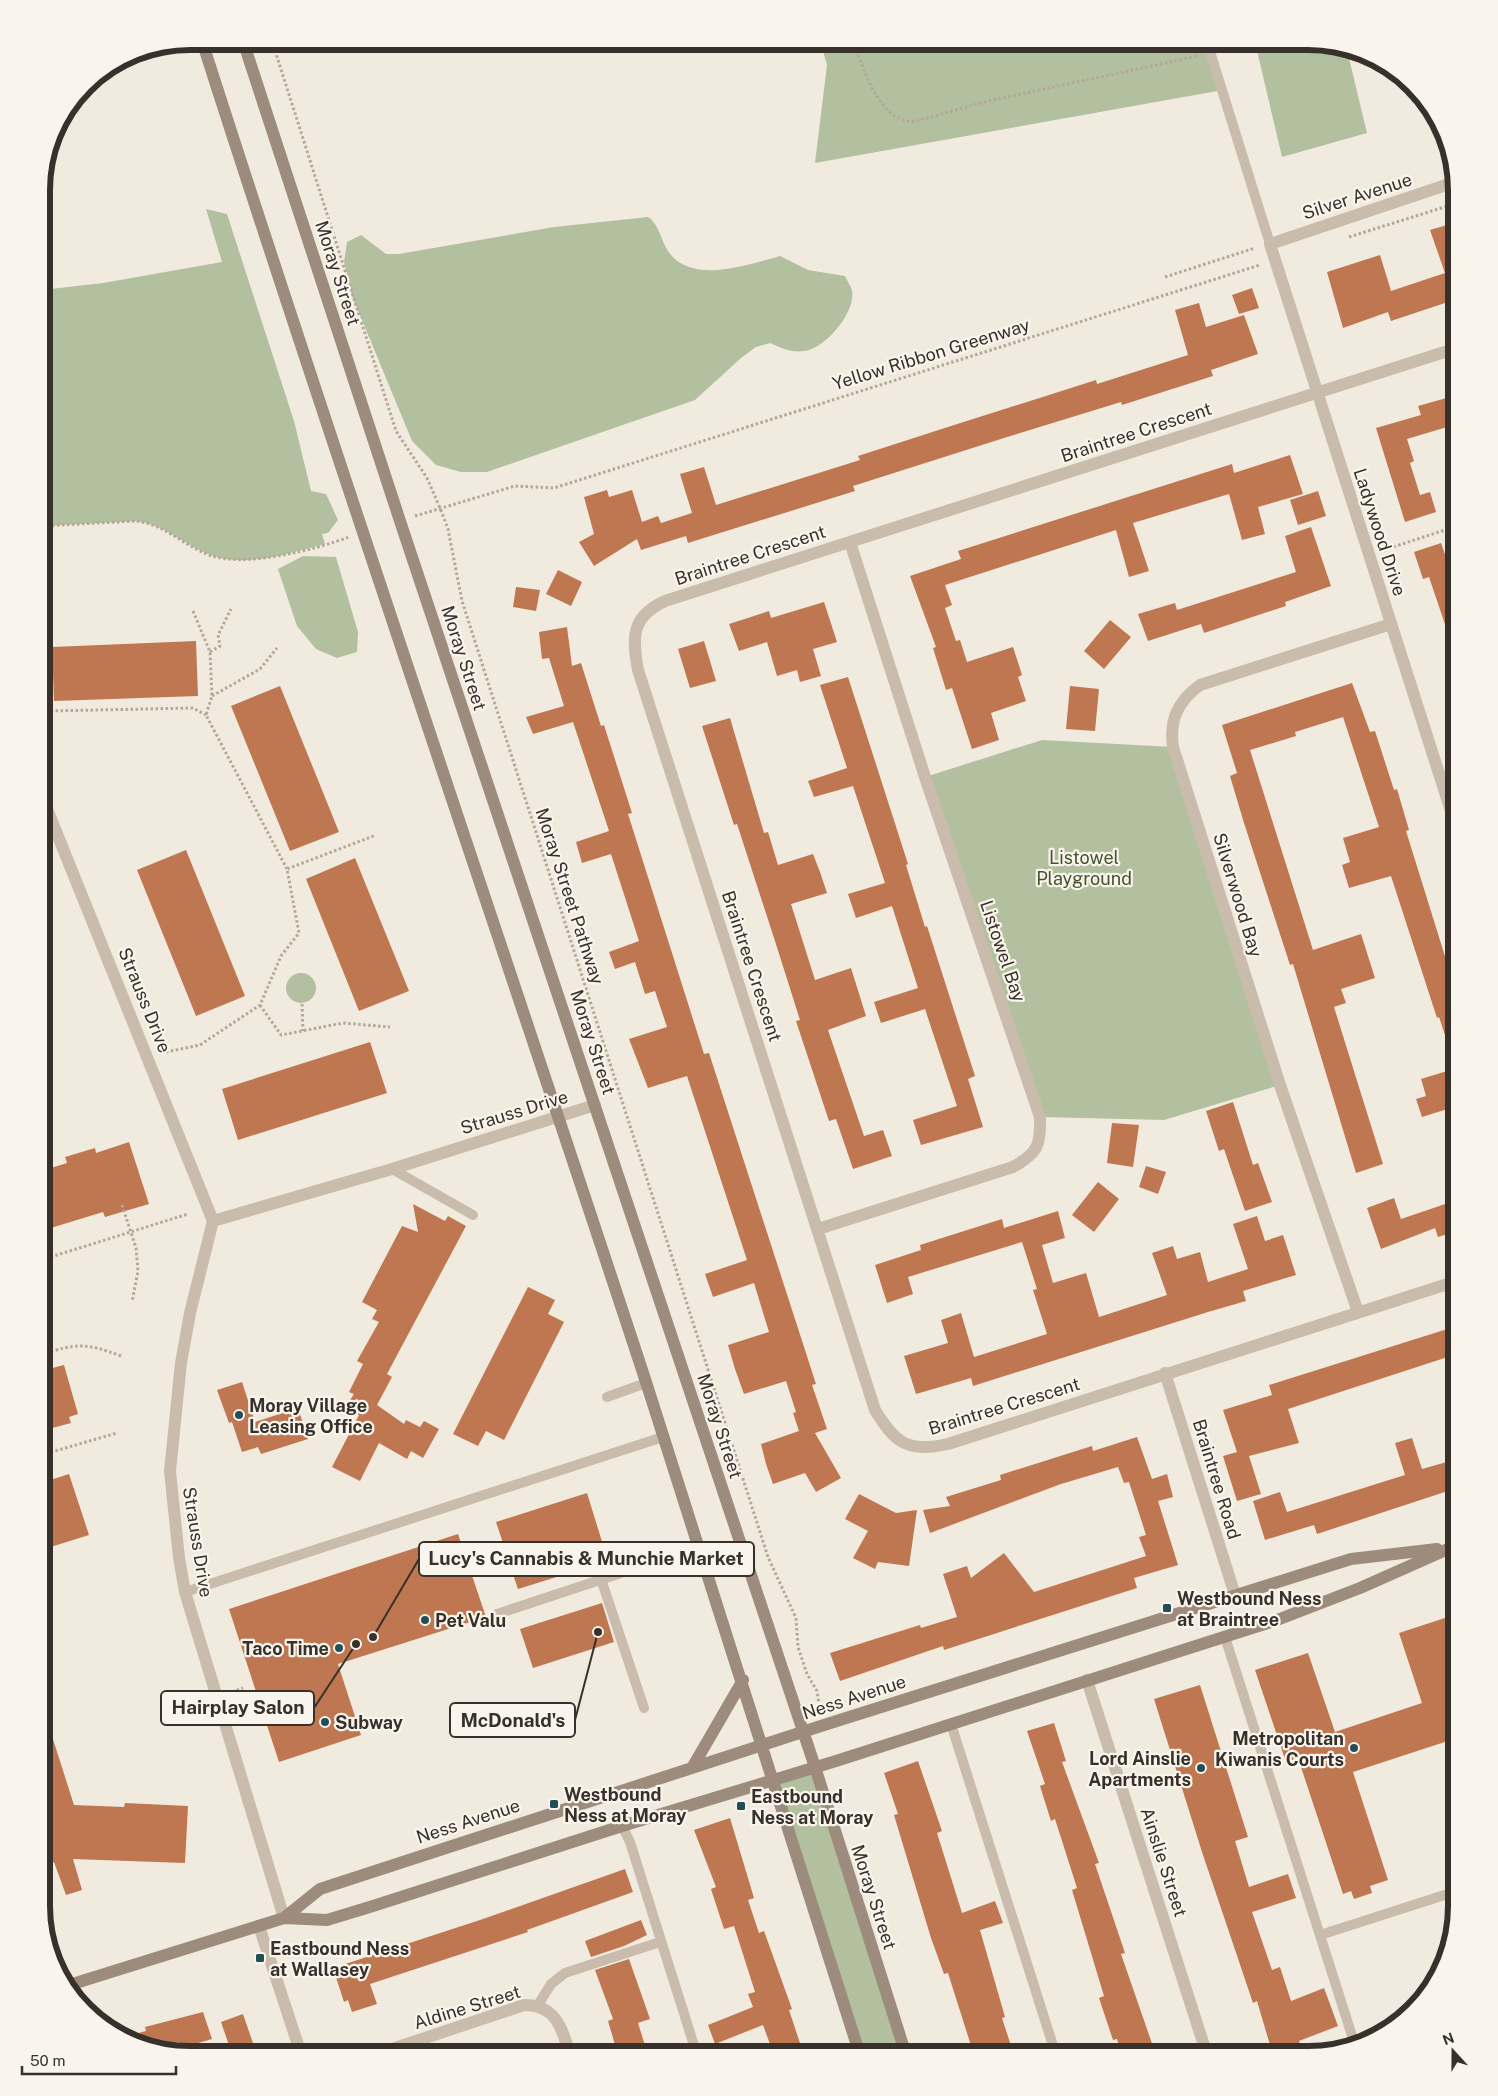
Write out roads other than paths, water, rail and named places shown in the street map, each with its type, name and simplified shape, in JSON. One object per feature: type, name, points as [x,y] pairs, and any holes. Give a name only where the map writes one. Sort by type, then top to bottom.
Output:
[{"type":"street","points":[[205,50],[272,262],[664,1437],[743,1680],[772,1780],[857,2046]]},
{"type":"street","name":"Moray Street","points":[[246,50],[403,530],[803,1732],[903,2046]]},
{"type":"street","name":"Silver Avenue","points":[[1270,244],[1448,184]]},
{"type":"street","name":"Ladywood Drive","points":[[1270,244],[1448,802]]},
{"type":"street","name":"Braintree Crescent","points":[[1448,351],[665,601],[644,614],[634,635],[638,670],[875,1410],[890,1433],[900,1442],[921,1449],[948,1444],[1448,1283]]},
{"type":"street","name":"Listowel Bay","points":[[818,1229],[1013,1166],[1030,1157],[1038,1145],[1041,1132],[1040,1117],[929,786],[850,542]]},
{"type":"street","name":"Silverwood Bay","points":[[1358,1312],[1280,1085],[1176,756],[1171,734],[1172,721],[1177,710],[1191,692],[1200,685],[1391,624]]},
{"type":"street","name":"Strauss Drive","points":[[50,814],[214,1221],[190,1313],[181,1363],[170,1471],[179,1558],[185,1592],[284,1918]]},
{"type":"street","name":"Strauss Drive","points":[[214,1221],[392,1169],[595,1105]]},
{"type":"street","name":"Braintree Road","points":[[1165,1374],[1235,1596]]},
{"type":"street","name":"Ness Avenue","points":[[284,1918],[320,1889],[824,1725],[1351,1559],[1448,1551]]},
{"type":"street","name":"Ness Avenue","points":[[74,1984],[284,1918],[327,1920],[1225,1637],[1360,1588],[1448,1552]]},
{"type":"street","points":[[692,1768],[743,1680]]},
{"type":"street","name":"Ainslie Street","points":[[1087,1680],[1204,2046]]},
{"type":"street","points":[[259,1926],[297,2046]]},
{"type":"street","name":"Aldine Street","points":[[401,2046],[524,2005],[538,2005],[548,2011],[556,2019],[567,2046]]},
{"type":"lane","points":[[1210,50],[1270,244]]},
{"type":"lane","points":[[392,1169],[473,1215]]},
{"type":"lane","points":[[607,1397],[646,1383]]},
{"type":"lane","points":[[185,1592],[664,1437]]},
{"type":"lane","points":[[496,1614],[621,1573]]},
{"type":"lane","points":[[601,1580],[644,1708]]},
{"type":"lane","points":[[1225,1637],[1353,2038]]},
{"type":"lane","points":[[951,1724],[1053,2046]]},
{"type":"lane","points":[[622,1826],[630,1842],[694,2046]]},
{"type":"lane","points":[[1320,1935],[1448,1894]]},
{"type":"lane","points":[[538,2005],[550,1984],[564,1973],[660,1942]]},
{"type":"place","name":"Moray Village Leasing Office","points":[[239,1415]]},
{"type":"place","name":"Westbound Ness at Braintree","points":[[1167,1608]]},
{"type":"place","name":"Pet Valu","points":[[425,1620]]},
{"type":"place","name":"McDonald's","points":[[598,1632]]},
{"type":"place","name":"Lucy's Cannabis & Munchie Market","points":[[373,1637]]},
{"type":"place","name":"Hairplay Salon","points":[[356,1644]]},
{"type":"place","name":"Taco Time","points":[[339,1648]]},
{"type":"place","name":"Subway","points":[[325,1722]]},
{"type":"place","name":"Metropolitan Kiwanis Courts","points":[[1354,1748]]},
{"type":"place","name":"Lord Ainslie Apartments","points":[[1201,1768]]},
{"type":"place","name":"Westbound Ness at Moray","points":[[554,1804]]},
{"type":"place","name":"Eastbound Ness at Moray","points":[[741,1806]]},
{"type":"place","name":"Eastbound Ness at Wallasey","points":[[260,1958]]},
{"type":"park label","name":"Listowel Playground","points":[[1084,868]]}]
